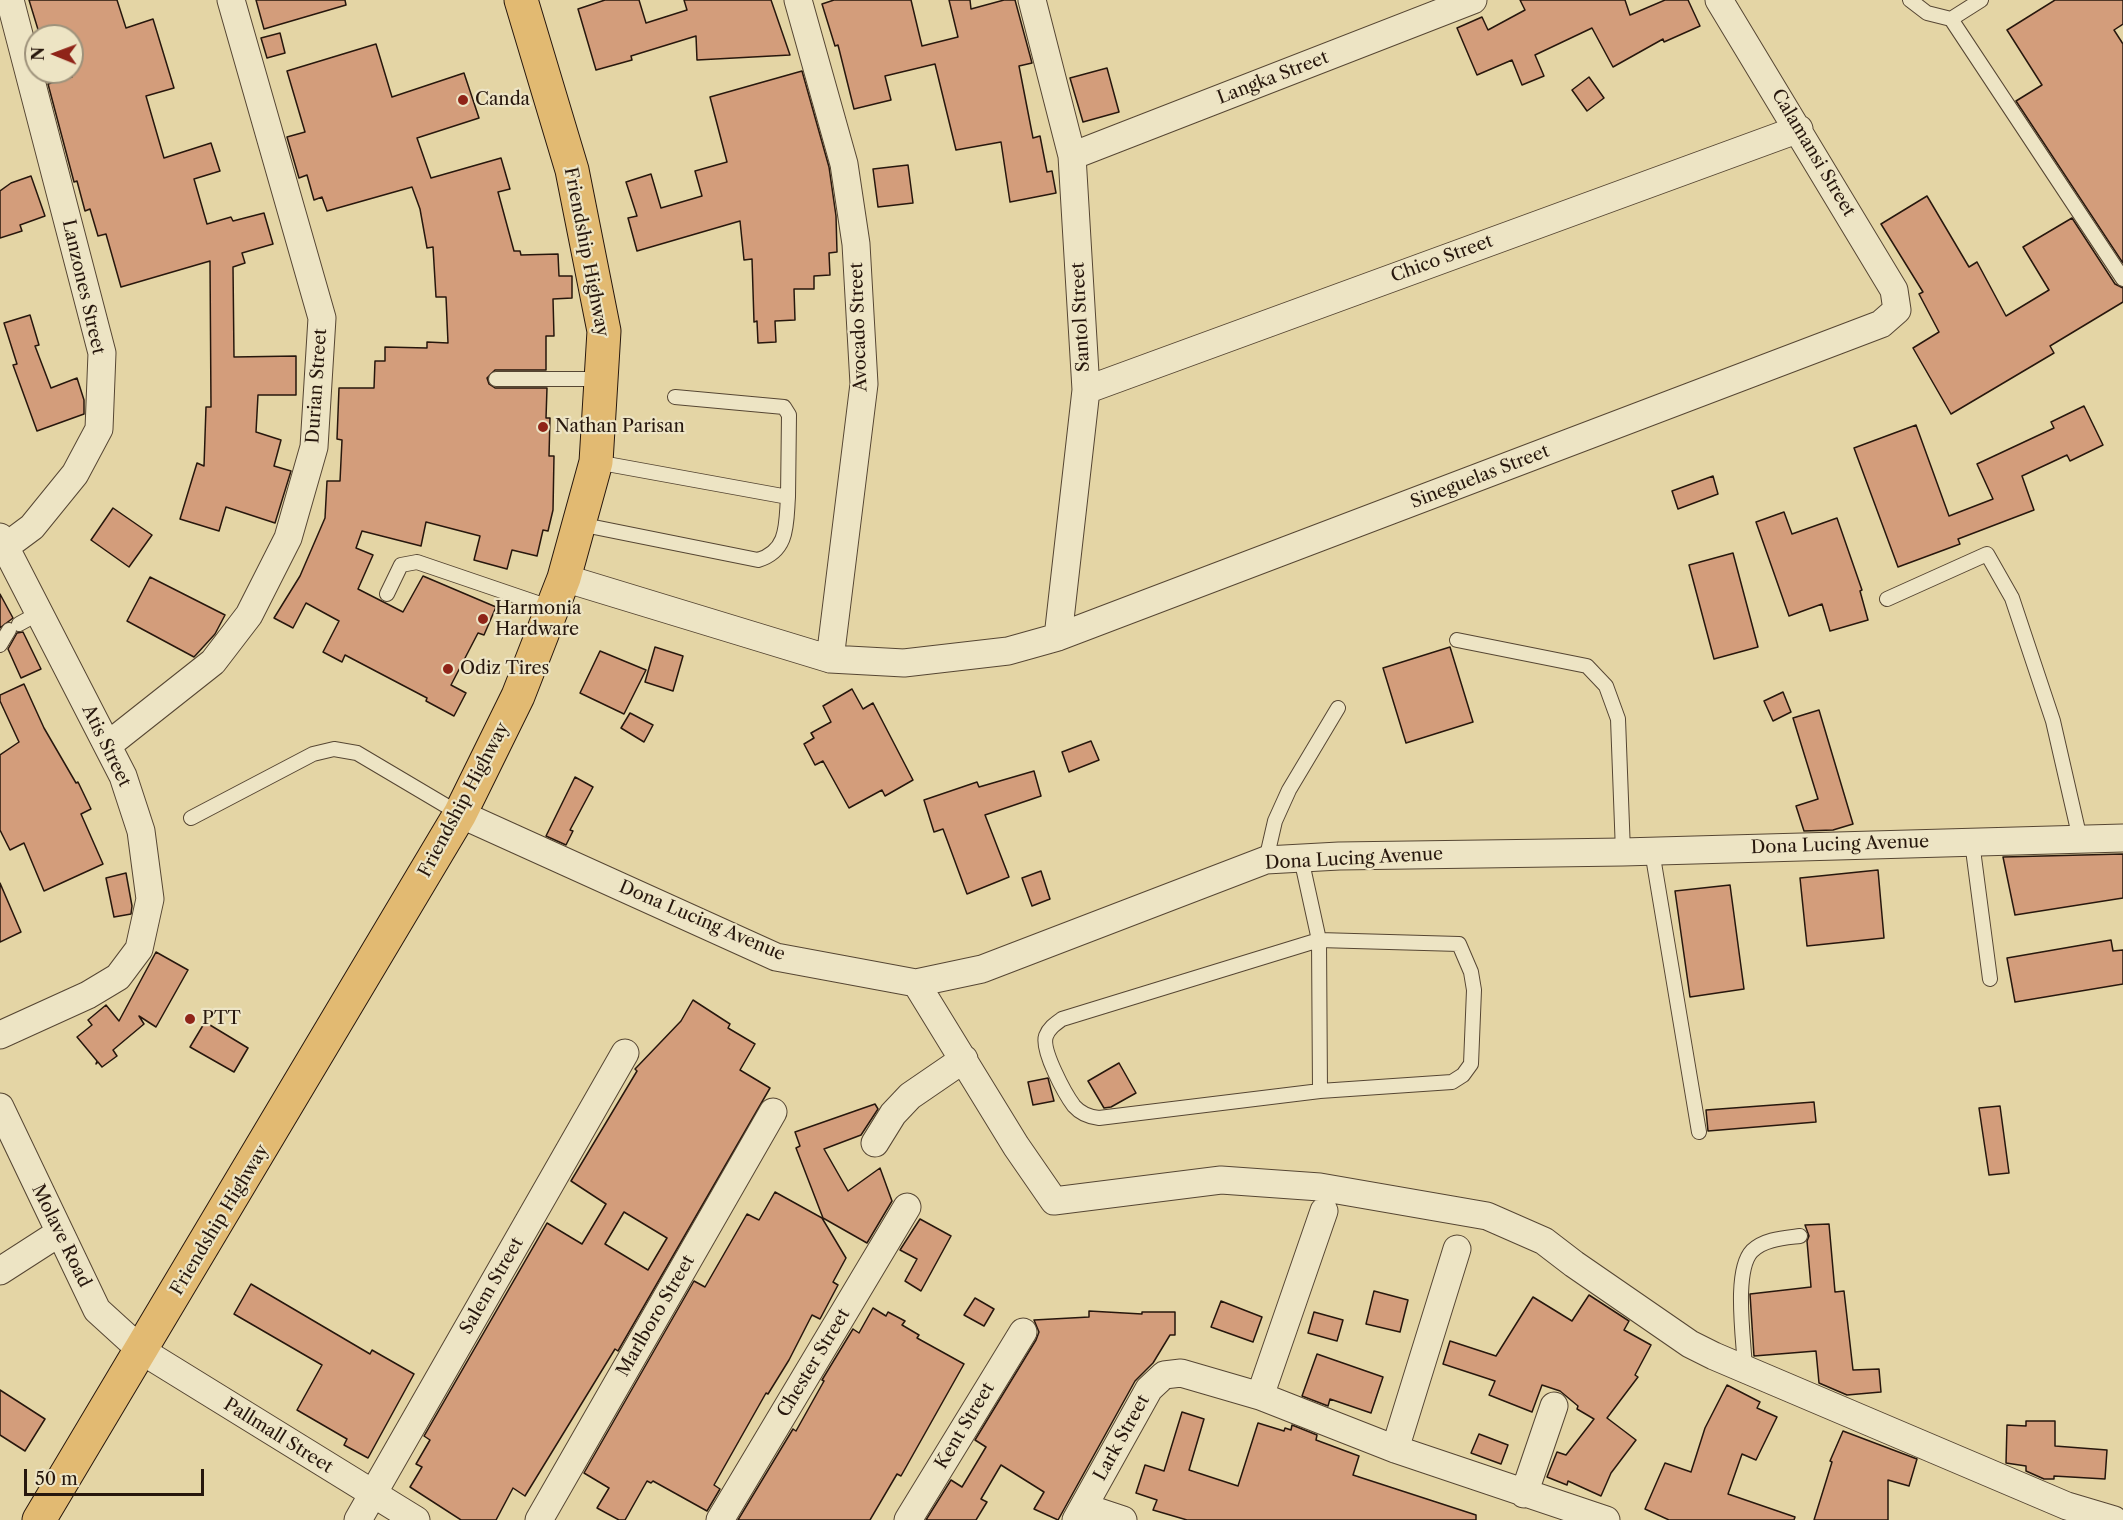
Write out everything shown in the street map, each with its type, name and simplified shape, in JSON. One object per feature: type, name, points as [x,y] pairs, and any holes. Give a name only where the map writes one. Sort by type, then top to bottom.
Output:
[{"type":"main road","name":"Friendship Highway","points":[[39,1520],[142,1351],[460,814],[518,696],[564,578],[596,462],[604,331],[572,170],[521,0]]},
{"type":"street","name":"Lanzones Street","points":[[3,542],[32,527],[75,474],[99,429],[102,353],[10,0]]},
{"type":"street","name":"Durian Street","points":[[108,745],[213,662],[249,615],[288,538],[314,447],[322,318],[231,0]]},
{"type":"street","name":"Avocado Street","points":[[798,0],[844,164],[856,244],[864,384],[830,659]]},
{"type":"street","name":"Santol Street","points":[[1032,0],[1072,156],[1086,390],[1058,637]]},
{"type":"street","name":"Langka Street","points":[[1072,156],[1473,0]]},
{"type":"street","name":"Calamansi Street","points":[[1719,0],[1799,129],[1894,290],[1898,310]]},
{"type":"street","name":"Chico Street","points":[[1086,390],[1799,129]]},
{"type":"street","name":"Sineguelas Street","points":[[564,578],[830,659],[904,663],[1008,651],[1058,637],[1881,324],[1898,310]]},
{"type":"street","name":"Atis Street","points":[[0,1035],[88,995],[118,976],[139,949],[150,899],[141,831],[123,776],[108,745],[22,622],[3,542]]},
{"type":"street","name":"Dona Lucing Avenue","points":[[460,814],[776,957],[916,983],[982,969],[1266,860],[2123,838]]},
{"type":"street","points":[[916,983],[1016,1146],[1054,1201],[1221,1180],[1320,1187],[1487,1216],[1544,1240],[1574,1264],[1690,1344],[2067,1506],[2114,1520]]},
{"type":"street","name":"Salem Street","points":[[358,1520],[625,1053]]},
{"type":"street","points":[[875,1143],[894,1114],[910,1096],[964,1059]]},
{"type":"street","name":"Molave Road","points":[[0,1107],[98,1310],[142,1351]]},
{"type":"street","name":"Marlboro Street","points":[[539,1520],[773,1112]]},
{"type":"street","name":"Chester Street","points":[[720,1520],[907,1207]]},
{"type":"street","points":[[1324,1211],[1260,1396],[1395,1449],[1606,1520]]},
{"type":"street","points":[[0,1271],[59,1233]]},
{"type":"street","points":[[1395,1449],[1458,1250]]},
{"type":"street","name":"Kent Street","points":[[908,1520],[1023,1332]]},
{"type":"street","name":"Pallmall Street","points":[[142,1351],[416,1520]]},
{"type":"street","name":"Lark Street","points":[[1080,1513],[1149,1389],[1164,1375],[1180,1373],[1260,1396]]},
{"type":"street","points":[[1524,1494],[1554,1406]]},
{"type":"street","points":[[1080,1513],[1124,1520]]},
{"type":"lane","points":[[1911,0],[1927,13],[1951,19],[2123,279]]},
{"type":"lane","points":[[1951,19],[1982,0]]},
{"type":"lane","points":[[496,379],[602,379]]},
{"type":"lane","points":[[579,524],[758,560],[778,549],[785,536],[788,497],[789,415],[784,407],[675,397]]},
{"type":"lane","points":[[596,462],[788,497]]},
{"type":"lane","points":[[1887,599],[1987,554],[2012,598],[2053,720],[2080,839]]},
{"type":"lane","points":[[387,594],[401,565],[417,562],[552,608]]},
{"type":"lane","points":[[0,645],[22,622]]},
{"type":"lane","points":[[1457,640],[1587,666],[1606,686],[1618,719],[1623,852]]},
{"type":"lane","points":[[1266,860],[1275,820],[1288,790],[1338,708]]},
{"type":"lane","points":[[191,818],[313,753],[333,749],[357,753],[460,814]]},
{"type":"lane","points":[[1972,842],[1990,979]]},
{"type":"lane","points":[[1652,851],[1699,1132]]},
{"type":"lane","points":[[1301,858],[1318,940],[1320,1091]]},
{"type":"lane","points":[[1318,940],[1459,944],[1471,972],[1474,990],[1472,1064],[1452,1082],[1320,1091],[1099,1118],[1086,1116],[1074,1106],[1046,1052],[1045,1038],[1051,1026],[1062,1019],[1318,940]]},
{"type":"lane","points":[[1745,1369],[1743,1264],[1753,1250],[1762,1244],[1800,1236]]},
{"type":"building","points":[[29,0],[117,0],[126,28],[153,19],[174,88],[146,96],[164,158],[211,143],[220,171],[194,179],[207,224],[231,217],[233,221],[264,213],[273,244],[242,253],[245,263],[233,267],[234,357],[296,356],[296,395],[258,395],[256,432],[281,440],[274,466],[291,471],[275,523],[226,507],[219,531],[180,519],[197,463],[204,466],[206,407],[211,407],[210,261],[121,287],[106,234],[98,236],[90,209],[85,211],[77,181],[74,182],[48,84],[84,84],[84,24],[36,24]]},
{"type":"building","points":[[256,0],[345,0],[346,5],[264,29]]},
{"type":"building","points":[[605,0],[639,0],[646,23],[687,10],[684,0],[771,0],[790,55],[697,60],[696,36],[631,56],[632,60],[596,70],[578,9]]},
{"type":"building","points":[[834,0],[911,0],[922,46],[958,37],[949,0],[970,0],[971,9],[1004,0],[1015,0],[1032,63],[1019,66],[1033,138],[1040,136],[1047,172],[1052,171],[1056,193],[1010,202],[1001,142],[956,150],[935,64],[885,76],[891,100],[854,109],[838,45],[835,46],[822,4]]},
{"type":"building","points":[[1520,0],[1625,0],[1630,15],[1665,0],[1688,0],[1700,26],[1664,42],[1663,39],[1613,67],[1592,28],[1535,55],[1544,76],[1522,85],[1512,60],[1477,75],[1457,28],[1482,17],[1488,30],[1525,10]]},
{"type":"building","points":[[2055,0],[2123,0],[2123,24],[2114,30],[2123,44],[2123,263],[2016,101],[2042,85],[2007,30]]},
{"type":"building","points":[[280,33],[285,53],[267,58],[261,38]]},
{"type":"building","points":[[376,44],[392,97],[464,73],[479,118],[417,138],[431,178],[501,158],[510,189],[498,192],[514,251],[520,251],[521,255],[558,254],[559,276],[572,276],[572,298],[553,299],[554,336],[546,336],[546,370],[495,370],[487,378],[489,384],[495,388],[547,388],[546,418],[550,418],[549,456],[554,456],[553,510],[548,531],[543,530],[537,556],[512,550],[507,569],[474,560],[480,536],[426,522],[421,546],[362,531],[356,548],[373,555],[358,589],[403,612],[423,576],[496,607],[484,635],[478,633],[451,685],[466,693],[454,716],[426,701],[427,698],[345,655],[342,662],[323,652],[339,621],[306,603],[293,628],[274,618],[300,576],[325,518],[327,481],[340,481],[342,440],[337,439],[339,388],[374,388],[375,361],[385,361],[385,347],[427,348],[427,342],[448,343],[446,297],[436,297],[433,247],[427,248],[420,209],[412,187],[327,211],[322,197],[314,200],[307,175],[299,178],[287,137],[305,132],[287,71]]},
{"type":"building","points":[[1107,68],[1119,112],[1083,122],[1070,78]]},
{"type":"building","points":[[802,71],[829,167],[836,216],[837,252],[829,253],[830,275],[814,276],[814,289],[794,289],[795,320],[775,321],[776,342],[758,343],[757,321],[754,322],[752,259],[744,260],[740,221],[637,251],[628,218],[637,216],[626,182],[651,174],[661,208],[702,196],[695,171],[727,162],[710,97]]},
{"type":"building","points":[[1589,77],[1604,98],[1587,111],[1572,90]]},
{"type":"building","points":[[908,165],[913,203],[878,207],[873,169]]},
{"type":"building","points":[[31,176],[45,216],[20,225],[22,231],[0,238],[0,191],[11,183]]},
{"type":"building","points":[[1927,196],[1969,267],[1977,262],[2006,316],[2049,290],[2023,247],[2072,218],[2115,284],[2123,288],[2123,302],[2050,346],[2054,353],[1951,414],[1913,348],[1939,332],[1919,294],[1923,292],[1881,224]]},
{"type":"building","points":[[30,315],[39,345],[35,346],[51,388],[77,378],[84,400],[84,414],[37,431],[13,365],[17,364],[4,323]]},
{"type":"building","points":[[2084,406],[2103,445],[2070,461],[2067,455],[2022,476],[2034,510],[1958,539],[1960,544],[1898,567],[1854,448],[1916,425],[1949,516],[1993,499],[1977,464],[2054,428],[2051,422]]},
{"type":"building","points":[[1713,476],[1718,494],[1678,509],[1672,491]]},
{"type":"building","points":[[113,508],[152,535],[129,567],[91,540]]},
{"type":"building","points":[[1784,512],[1792,534],[1837,518],[1862,590],[1860,591],[1868,620],[1830,631],[1822,604],[1789,616],[1756,522]]},
{"type":"building","points":[[1733,553],[1758,647],[1714,659],[1689,565]]},
{"type":"building","points":[[150,577],[225,615],[215,634],[194,657],[127,621]]},
{"type":"building","points":[[0,594],[13,618],[0,628]]},
{"type":"building","points":[[23,632],[41,669],[21,678],[8,649],[17,633]]},
{"type":"building","points":[[655,647],[683,656],[673,691],[645,682]]},
{"type":"building","points":[[1450,647],[1473,722],[1406,743],[1383,668]]},
{"type":"building","points":[[600,651],[646,670],[624,714],[580,693]]},
{"type":"building","points":[[24,684],[44,728],[76,783],[78,782],[91,809],[81,814],[103,864],[44,891],[24,843],[10,850],[0,830],[0,755],[19,742],[0,701],[0,695]]},
{"type":"building","points":[[852,689],[863,709],[873,703],[913,780],[885,796],[882,790],[849,808],[823,761],[815,765],[804,744],[814,738],[811,733],[831,722],[823,706]]},
{"type":"building","points":[[1783,692],[1791,712],[1773,721],[1764,701]]},
{"type":"building","points":[[1819,710],[1853,824],[1833,830],[1804,831],[1796,806],[1818,799],[1793,718]]},
{"type":"building","points":[[630,713],[653,725],[644,742],[621,728]]},
{"type":"building","points":[[1091,741],[1099,760],[1069,772],[1062,752]]},
{"type":"building","points":[[1034,771],[1041,796],[985,815],[1009,877],[967,894],[943,829],[934,832],[924,800],[977,782],[979,787]]},
{"type":"building","points":[[575,777],[593,787],[570,830],[573,831],[566,845],[546,836]]},
{"type":"building","points":[[2123,854],[2123,898],[2015,915],[2003,857]]},
{"type":"building","points":[[1878,870],[1884,938],[1807,946],[1800,878]]},
{"type":"building","points":[[1041,871],[1050,899],[1032,906],[1022,878]]},
{"type":"building","points":[[126,873],[132,906],[131,914],[114,917],[106,878]]},
{"type":"building","points":[[0,883],[21,932],[0,942]]},
{"type":"building","points":[[1730,885],[1744,989],[1690,997],[1675,891]]},
{"type":"building","points":[[2111,940],[2113,951],[2123,950],[2123,984],[2015,1002],[2007,958]]},
{"type":"building","points":[[156,952],[188,970],[156,1027],[139,1016],[144,1024],[113,1050],[117,1056],[102,1067],[98,1062],[96,1064],[97,1061],[77,1037],[92,1025],[88,1020],[106,1005],[119,1021]]},
{"type":"building","points":[[693,1000],[730,1024],[728,1028],[755,1044],[740,1070],[770,1088],[618,1351],[615,1349],[525,1496],[513,1488],[496,1520],[461,1520],[410,1487],[422,1467],[416,1464],[430,1440],[424,1436],[547,1223],[582,1244],[606,1204],[571,1181],[637,1071],[635,1069],[681,1021]],"holes":[[[624,1212],[667,1238],[648,1270],[605,1244]]]},
{"type":"building","points":[[205,1022],[248,1048],[234,1072],[190,1047]]},
{"type":"building","points":[[1119,1063],[1136,1093],[1111,1107],[1104,1108],[1088,1081]]},
{"type":"building","points":[[1048,1078],[1054,1101],[1033,1105],[1028,1082]]},
{"type":"building","points":[[1814,1102],[1816,1122],[1708,1131],[1706,1110]]},
{"type":"building","points":[[875,1104],[878,1109],[861,1135],[824,1149],[848,1191],[880,1168],[892,1201],[867,1243],[823,1218],[796,1148],[800,1146],[795,1132]]},
{"type":"building","points":[[2000,1106],[2009,1173],[1989,1175],[1979,1108]]},
{"type":"building","points":[[775,1192],[822,1218],[846,1258],[833,1282],[838,1285],[820,1319],[812,1315],[789,1360],[768,1394],[766,1393],[714,1485],[720,1489],[707,1511],[653,1481],[651,1483],[647,1481],[625,1520],[619,1520],[597,1508],[609,1488],[584,1473],[694,1281],[705,1287],[747,1214],[759,1220]]},
{"type":"building","points":[[920,1219],[951,1236],[921,1291],[905,1281],[917,1259],[900,1250]]},
{"type":"building","points":[[1829,1224],[1835,1292],[1844,1291],[1853,1370],[1879,1369],[1881,1392],[1847,1395],[1819,1383],[1816,1351],[1754,1356],[1750,1294],[1811,1287],[1807,1241],[1809,1236],[1805,1225]]},
{"type":"building","points":[[251,1284],[370,1354],[372,1350],[414,1374],[368,1458],[344,1445],[347,1439],[297,1410],[322,1365],[234,1314]]},
{"type":"building","points":[[1374,1291],[1408,1300],[1400,1332],[1366,1324]]},
{"type":"building","points":[[1589,1295],[1629,1321],[1624,1330],[1651,1345],[1635,1375],[1638,1377],[1607,1418],[1636,1440],[1611,1473],[1601,1496],[1568,1481],[1567,1485],[1547,1477],[1557,1452],[1566,1455],[1594,1419],[1577,1409],[1578,1406],[1560,1391],[1542,1385],[1532,1412],[1489,1395],[1495,1381],[1443,1364],[1450,1341],[1496,1356],[1533,1297],[1572,1321]]},
{"type":"building","points":[[975,1298],[994,1309],[984,1326],[964,1315]]},
{"type":"building","points":[[1221,1301],[1262,1317],[1253,1342],[1211,1327]]},
{"type":"building","points":[[873,1308],[886,1316],[888,1312],[905,1321],[902,1325],[919,1335],[917,1338],[964,1364],[901,1476],[897,1474],[870,1520],[738,1520],[793,1429],[796,1431],[824,1381],[822,1380],[853,1329],[859,1333]]},
{"type":"building","points":[[1089,1311],[1142,1314],[1142,1312],[1175,1312],[1175,1335],[1170,1335],[1153,1363],[1135,1381],[1058,1520],[1034,1509],[1044,1492],[1001,1465],[981,1499],[987,1502],[976,1520],[926,1520],[951,1480],[962,1487],[986,1447],[975,1440],[1036,1340],[1039,1332],[1034,1320],[1089,1317]]},
{"type":"building","points":[[1314,1312],[1343,1320],[1337,1341],[1308,1333]]},
{"type":"building","points":[[1317,1354],[1383,1377],[1371,1413],[1330,1399],[1328,1406],[1302,1396]]},
{"type":"building","points":[[1727,1385],[1760,1402],[1757,1408],[1777,1417],[1756,1460],[1742,1454],[1728,1494],[1795,1517],[1794,1520],[1669,1520],[1645,1509],[1665,1463],[1691,1472],[1705,1428]]},
{"type":"building","points":[[0,1390],[45,1419],[25,1451],[0,1435]]},
{"type":"building","points":[[1182,1412],[1204,1419],[1189,1470],[1238,1486],[1258,1423],[1284,1431],[1285,1428],[1291,1430],[1292,1425],[1317,1435],[1316,1440],[1359,1456],[1353,1475],[1476,1515],[1476,1520],[1187,1520],[1153,1510],[1157,1500],[1136,1493],[1145,1465],[1164,1471]]},
{"type":"building","points":[[2026,1421],[2055,1421],[2055,1446],[2107,1450],[2105,1479],[2054,1476],[2054,1479],[2044,1479],[2026,1471],[2026,1466],[2006,1463],[2007,1425],[2026,1426]]},
{"type":"building","points":[[1843,1431],[1917,1459],[1909,1486],[1888,1480],[1888,1520],[1814,1520],[1832,1462],[1830,1461]]},
{"type":"building","points":[[1479,1434],[1508,1445],[1501,1464],[1471,1453]]},
{"type":"place","name":"Canda","points":[[463,100]]},
{"type":"place","name":"Nathan Parisan","points":[[543,427]]},
{"type":"place","name":"Harmonia Hardware","points":[[483,619]]},
{"type":"place","name":"Odiz Tires","points":[[448,669]]},
{"type":"place","name":"PTT","points":[[190,1019]]}]
